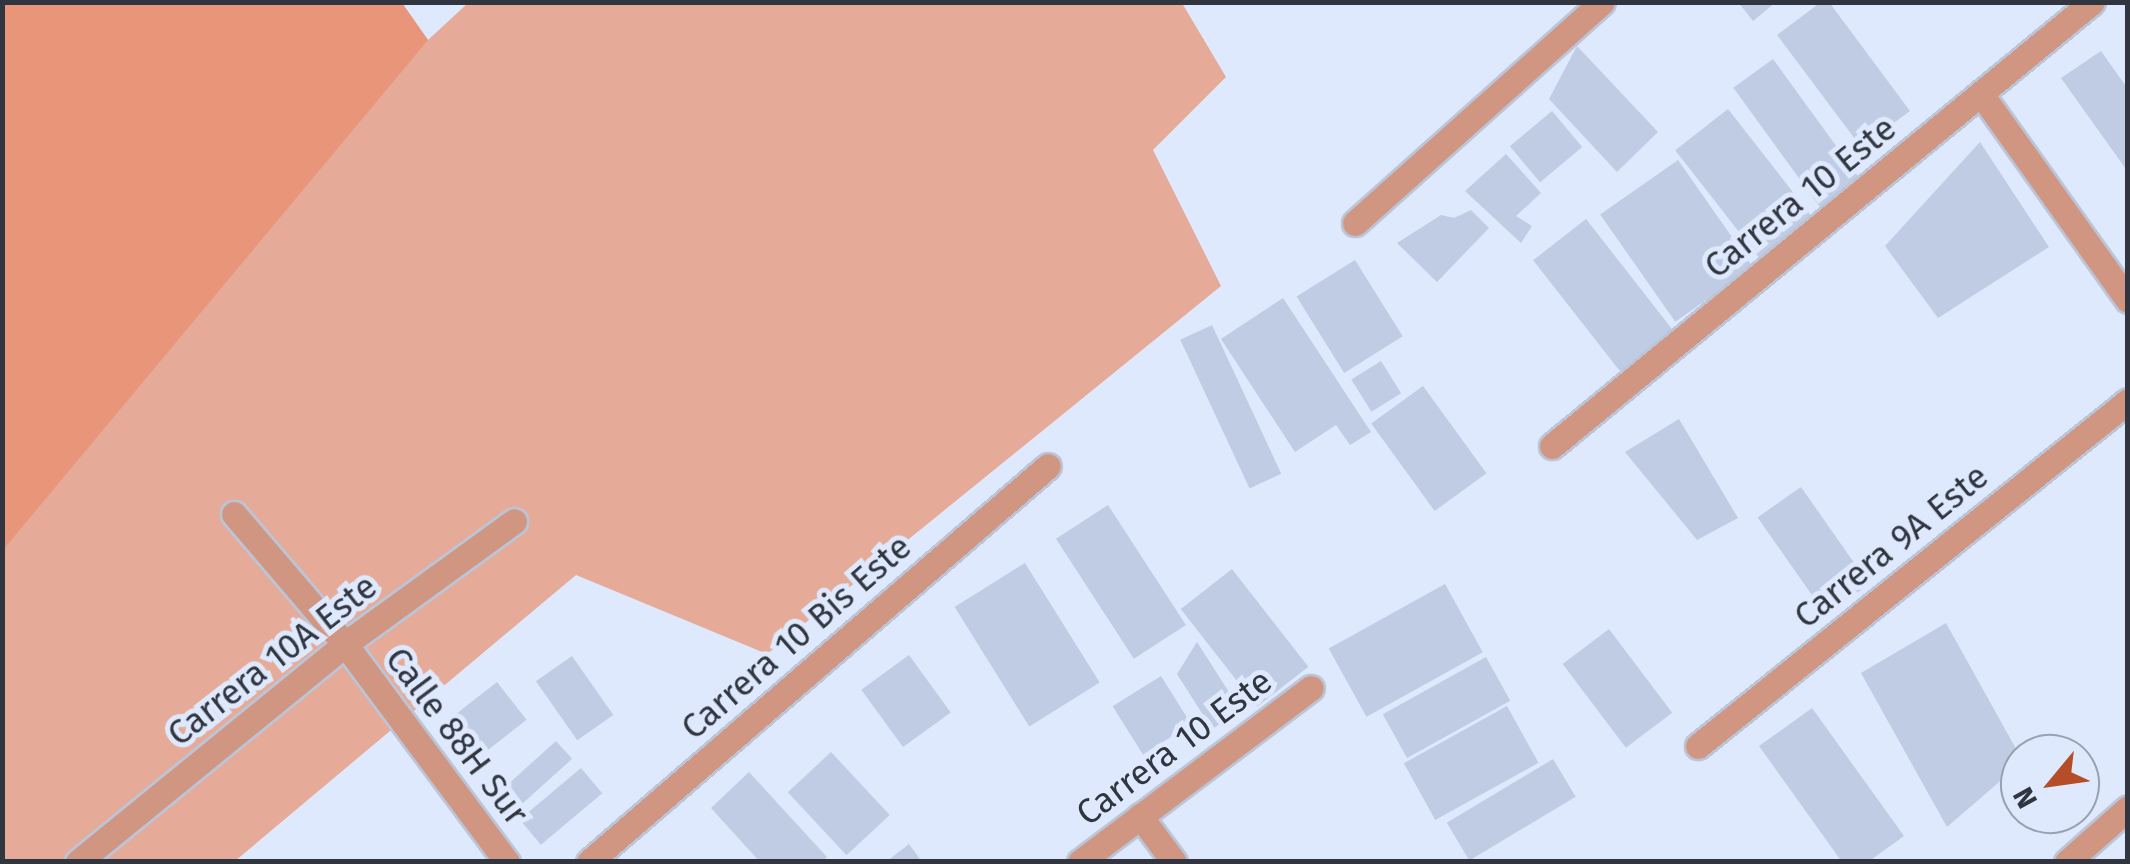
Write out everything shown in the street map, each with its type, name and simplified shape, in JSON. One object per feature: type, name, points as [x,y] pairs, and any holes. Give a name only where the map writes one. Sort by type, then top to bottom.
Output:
[{"type":"street","points":[[1355,223],[1602,2]]},
{"type":"street","name":"Carrera 10 Este","points":[[1552,446],[2092,2]]},
{"type":"street","points":[[1981,94],[2128,300]]},
{"type":"street","name":"Carrera 9A Este","points":[[1698,746],[2128,401]]},
{"type":"street","name":"Carrera 10 Bis Este","points":[[589,862],[1048,466]]},
{"type":"street","name":"Calle 88H Sur","points":[[234,514],[345,644],[507,862]]},
{"type":"street","name":"Carrera 10A Este","points":[[78,862],[345,644],[514,522]]},
{"type":"street","name":"Carrera 10 Este","points":[[1080,862],[1310,688]]},
{"type":"street","points":[[2067,862],[2128,808]]},
{"type":"street","points":[[1140,816],[1174,862]]},
{"type":"shaded area","points":[[3,2],[402,3],[428,40],[3,550]]},
{"type":"shaded area","points":[[2,3],[402,3],[428,40],[468,3],[1182,3],[1226,77],[1153,150],[1221,286],[767,654],[576,575],[235,861],[3,861]]},
{"type":"building","points":[[1738,2],[1776,2],[1753,21]]},
{"type":"building","points":[[1821,2],[1829,2],[1910,111],[1861,147],[1777,35]]},
{"type":"building","points":[[1577,46],[1658,132],[1617,172],[1549,99]]},
{"type":"building","points":[[2101,51],[2128,89],[2128,172],[2061,78]]},
{"type":"building","points":[[1773,59],[1860,179],[1820,208],[1733,88]]},
{"type":"building","points":[[1728,109],[1812,216],[1759,257],[1675,150]]},
{"type":"building","points":[[1552,111],[1582,147],[1540,182],[1510,146]]},
{"type":"building","points":[[1980,142],[2049,247],[1938,318],[1885,246]]},
{"type":"building","points":[[1506,154],[1541,193],[1516,216],[1532,226],[1521,243],[1465,191]]},
{"type":"building","points":[[1678,160],[1753,267],[1675,322],[1600,214]]},
{"type":"building","points":[[1471,210],[1489,228],[1437,282],[1397,243],[1441,215],[1454,218]]},
{"type":"building","points":[[1586,219],[1673,330],[1620,371],[1533,260]]},
{"type":"building","points":[[1355,260],[1403,336],[1344,373],[1296,297]]},
{"type":"building","points":[[1283,298],[1371,432],[1350,445],[1336,425],[1295,452],[1221,339]]},
{"type":"building","points":[[1212,325],[1281,474],[1250,488],[1180,340]]},
{"type":"building","points":[[1381,361],[1401,393],[1371,412],[1351,380]]},
{"type":"building","points":[[1423,386],[1486,473],[1435,511],[1371,424]]},
{"type":"building","points":[[1679,419],[1738,518],[1697,540],[1625,452]]},
{"type":"building","points":[[1801,487],[1869,584],[1826,615],[1758,517]]},
{"type":"building","points":[[1108,505],[1186,625],[1134,659],[1056,539]]},
{"type":"building","points":[[1025,563],[1100,683],[1029,727],[955,607]]},
{"type":"building","points":[[1232,569],[1308,667],[1257,707],[1181,609]]},
{"type":"building","points":[[1445,584],[1483,652],[1366,717],[1329,648]]},
{"type":"building","points":[[1946,623],[2008,734],[2000,734],[2000,781],[1947,827],[1861,673]]},
{"type":"building","points":[[1609,629],[1672,713],[1626,748],[1563,664]]},
{"type":"building","points":[[1197,642],[1241,711],[1212,729],[1177,674]]},
{"type":"building","points":[[909,655],[951,712],[903,747],[861,690]]},
{"type":"building","points":[[572,656],[613,715],[577,740],[536,681]]},
{"type":"building","points":[[1486,657],[1510,701],[1407,758],[1383,714]]},
{"type":"building","points":[[1161,676],[1191,724],[1143,755],[1113,706]]},
{"type":"building","points":[[497,682],[527,720],[484,753],[454,715]]},
{"type":"building","points":[[1507,706],[1539,763],[1435,820],[1404,763]]},
{"type":"building","points":[[1812,708],[1904,836],[1868,862],[1842,862],[1759,746]]},
{"type":"building","points":[[556,741],[572,759],[509,816],[493,798]]},
{"type":"building","points":[[831,752],[890,815],[847,855],[788,792]]},
{"type":"building","points":[[1553,759],[1576,797],[1469,861],[1447,823]]},
{"type":"building","points":[[581,768],[602,793],[541,845],[520,819]]},
{"type":"building","points":[[749,772],[827,857],[822,862],[760,862],[711,808]]},
{"type":"building","points":[[909,844],[922,862],[886,862]]}]
